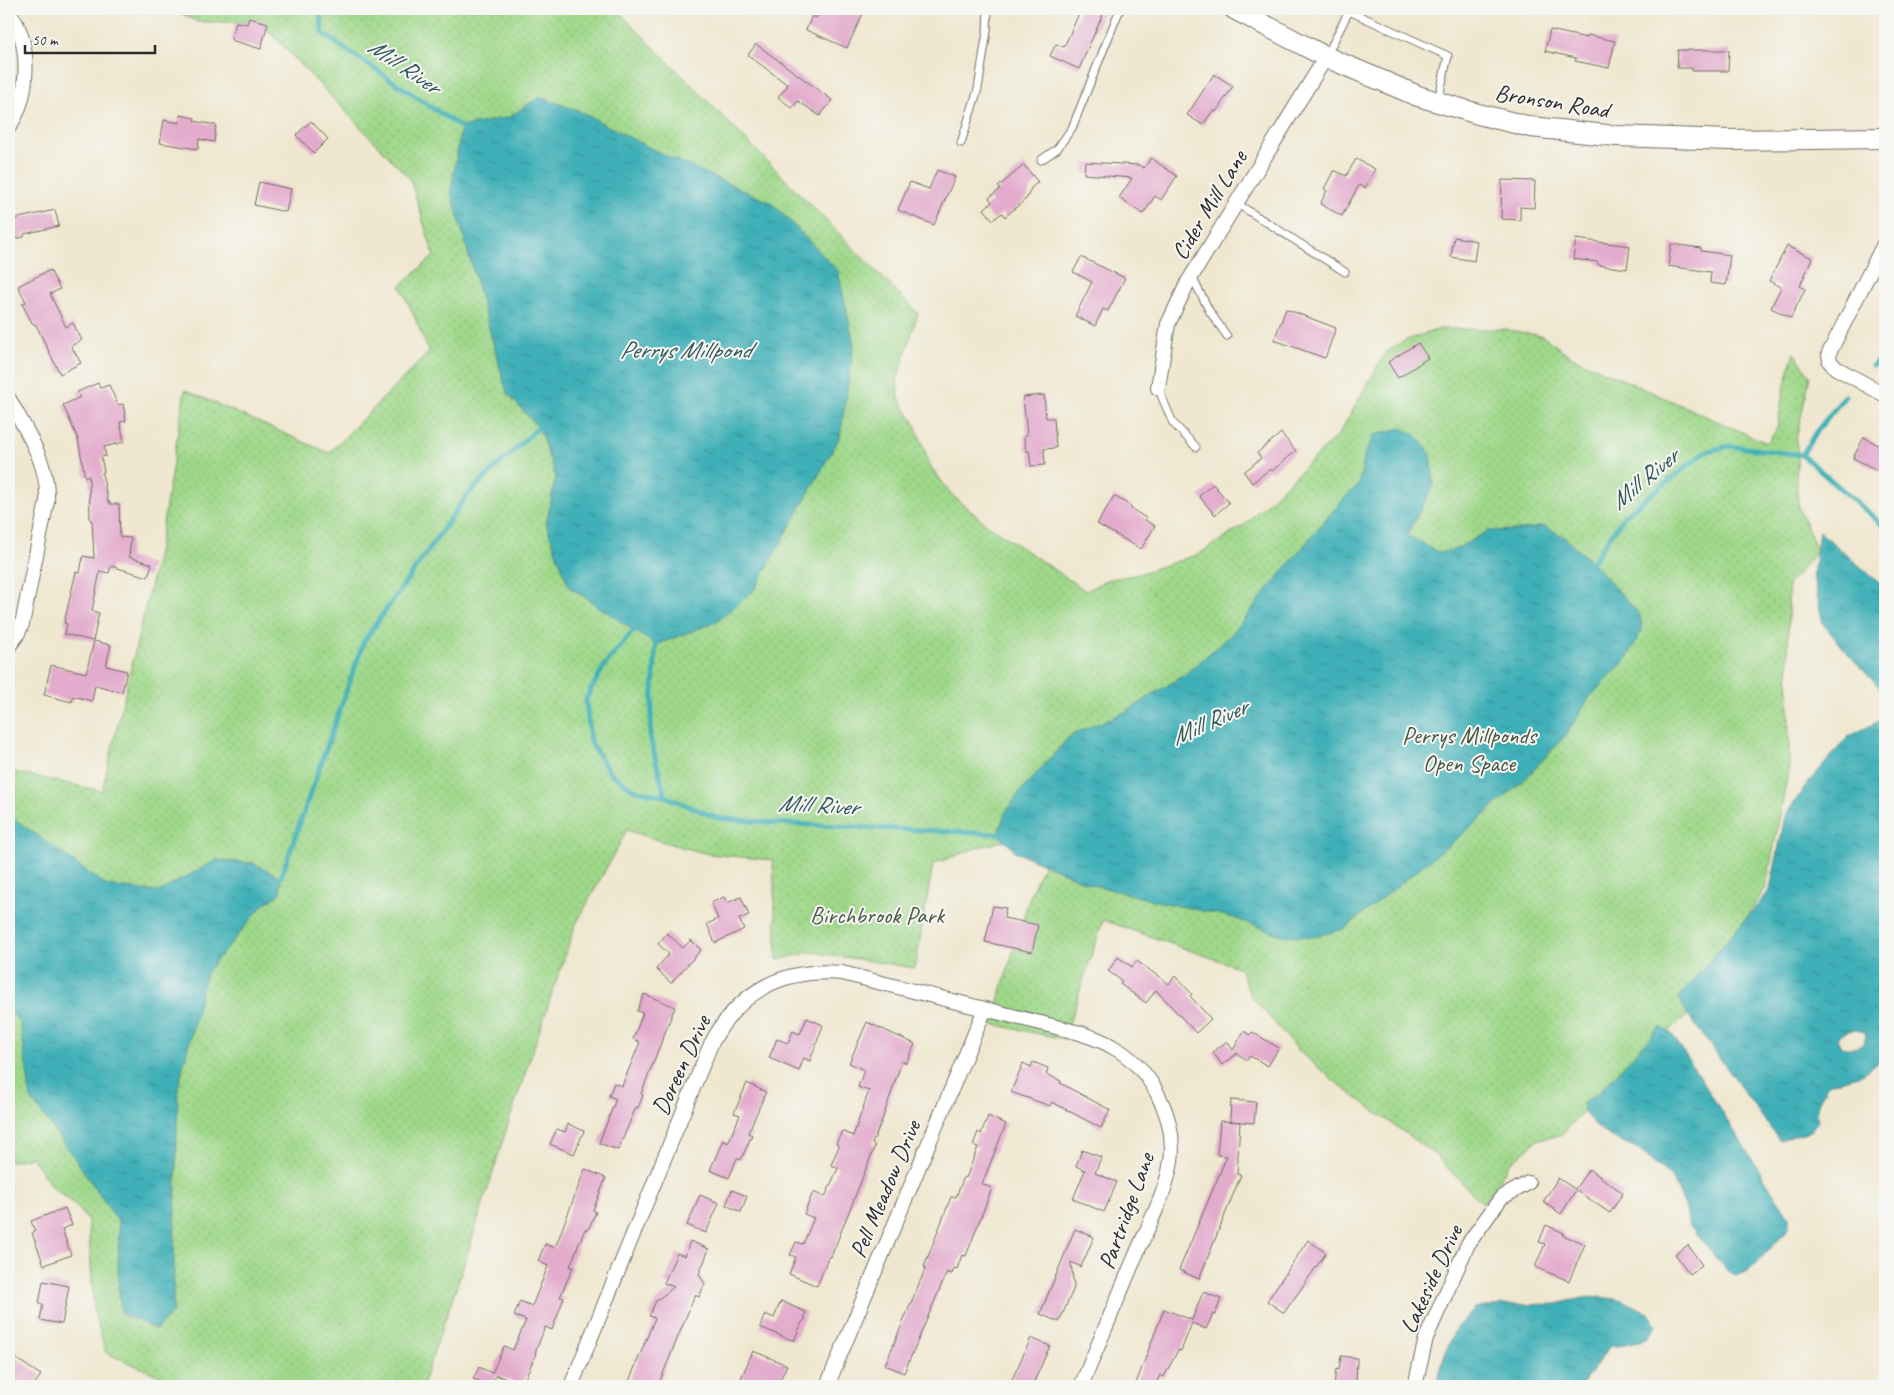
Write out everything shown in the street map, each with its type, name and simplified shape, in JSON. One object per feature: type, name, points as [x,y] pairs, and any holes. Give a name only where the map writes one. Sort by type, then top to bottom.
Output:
[{"type":"main road","name":"Bronson Road","points":[[1234,9],[1326,57],[1418,96],[1531,127],[1616,136],[1729,140],[1885,138]]},
{"type":"street","points":[[9,12],[16,22],[23,42],[25,76],[23,97],[9,127]]},
{"type":"street","name":"Cider Mill Lane","points":[[1158,388],[1168,324],[1192,276],[1326,57]]},
{"type":"street","points":[[1885,242],[1830,353],[1830,362],[1836,368],[1885,395]]},
{"type":"street","points":[[9,399],[41,460],[48,489],[22,624],[9,646]]},
{"type":"street","name":"Doreen Drive","points":[[571,1386],[711,1044],[732,1011],[755,992],[769,985],[802,974],[823,972],[842,973],[985,1009]]},
{"type":"street","name":"Pell Meadow Drive","points":[[827,1386],[985,1009]]},
{"type":"street","name":"Partridge Lane","points":[[985,1009],[1080,1033],[1112,1046],[1125,1054],[1148,1078],[1160,1100],[1169,1127],[1172,1149],[1168,1174],[1158,1203],[1081,1386]]},
{"type":"street","name":"Lakeside Drive","points":[[1415,1386],[1426,1338],[1468,1244],[1501,1198],[1528,1183]]},
{"type":"lane","points":[[961,143],[978,89],[987,31],[988,9]]},
{"type":"lane","points":[[1041,160],[1057,148],[1072,128],[1120,9]]},
{"type":"lane","points":[[1326,57],[1350,10],[1448,56],[1438,102]]},
{"type":"lane","points":[[1236,203],[1345,272]]},
{"type":"lane","points":[[1192,276],[1210,312],[1227,336]]},
{"type":"lane","points":[[1158,388],[1173,423],[1196,447]]},
{"type":"green space","name":"Perrys Millponds Open Space","points":[[172,9],[616,9],[918,313],[897,381],[899,398],[915,424],[931,467],[952,495],[985,523],[1086,591],[1106,580],[1138,574],[1199,554],[1244,525],[1339,434],[1386,352],[1406,340],[1440,329],[1503,329],[1542,336],[1572,357],[1767,443],[1777,429],[1783,393],[1794,352],[1810,376],[1796,439],[1798,505],[1817,551],[1788,585],[1789,768],[1766,887],[1745,919],[1700,1004],[1607,1086],[1560,1136],[1539,1139],[1510,1163],[1483,1204],[1435,1155],[1343,1088],[1302,1054],[1250,995],[1240,968],[1103,920],[1064,1039],[991,1024],[1032,890],[1052,847],[1034,832],[977,848],[933,864],[915,968],[811,952],[777,960],[773,860],[709,854],[627,830],[575,926],[509,1121],[462,1271],[422,1386],[172,1386],[167,1379],[106,1353],[94,1311],[88,1221],[73,1203],[51,1186],[32,1157],[9,1162],[9,771],[102,791],[158,553],[185,390],[329,453],[429,352],[400,286],[434,256],[410,179],[260,22],[198,22]]},
{"type":"water","name":"Perrys Millpond","points":[[539,97],[577,110],[660,153],[772,203],[838,271],[854,344],[840,437],[755,589],[716,622],[656,645],[569,587],[546,524],[556,477],[539,428],[507,393],[451,191],[461,127],[509,117]]},
{"type":"water","points":[[1401,428],[1416,435],[1431,455],[1434,484],[1407,535],[1440,553],[1456,549],[1488,531],[1522,530],[1543,526],[1563,536],[1592,562],[1640,615],[1642,630],[1626,660],[1590,697],[1566,735],[1526,778],[1465,832],[1344,929],[1313,937],[1282,935],[1231,917],[1151,900],[1090,884],[1016,852],[998,834],[1005,813],[1018,794],[1071,735],[1125,712],[1184,675],[1230,636],[1328,516],[1359,483],[1365,454],[1374,435]]},
{"type":"water","points":[[1819,531],[1885,588],[1885,699],[1880,688],[1823,624],[1813,576]]},
{"type":"water","points":[[1885,712],[1885,1058],[1858,1076],[1828,1084],[1818,1106],[1818,1121],[1811,1131],[1779,1140],[1678,998],[1770,890],[1785,816],[1806,785],[1848,737],[1881,720]],"holes":[[[1847,1031],[1865,1032],[1866,1037],[1859,1047],[1841,1047],[1837,1039]]]},
{"type":"water","points":[[9,815],[107,886],[159,892],[216,860],[252,863],[281,877],[280,894],[262,906],[206,973],[178,1088],[173,1312],[156,1330],[121,1314],[118,1278],[119,1223],[31,1099],[20,1024],[9,1008]]},
{"type":"water","points":[[1660,1027],[1672,1034],[1789,1217],[1789,1227],[1784,1234],[1749,1271],[1735,1276],[1726,1270],[1689,1225],[1685,1206],[1672,1177],[1636,1148],[1611,1137],[1593,1123],[1584,1111],[1583,1103],[1599,1092]]},
{"type":"water","points":[[1591,1296],[1623,1300],[1649,1313],[1657,1326],[1653,1332],[1642,1340],[1609,1347],[1581,1386],[1436,1386],[1445,1354],[1455,1329],[1475,1308],[1503,1305],[1556,1304]]},
{"type":"building","points":[[820,9],[865,9],[847,48],[806,30],[812,16],[816,18]]},
{"type":"building","points":[[1081,9],[1105,9],[1079,69],[1050,56],[1056,44],[1064,47]]},
{"type":"building","points":[[249,18],[268,23],[261,49],[231,40],[236,22],[247,24]]},
{"type":"building","points":[[1550,30],[1587,38],[1588,35],[1615,41],[1609,68],[1575,61],[1576,58],[1545,51]]},
{"type":"building","points":[[756,44],[832,100],[820,116],[798,101],[792,108],[778,97],[788,85],[748,55]]},
{"type":"building","points":[[1678,50],[1729,50],[1728,71],[1692,71],[1692,68],[1677,68]]},
{"type":"building","points":[[1214,74],[1233,86],[1216,112],[1213,110],[1203,125],[1187,115]]},
{"type":"building","points":[[180,115],[195,118],[194,121],[216,125],[214,142],[199,139],[198,149],[160,143],[164,120],[179,123]]},
{"type":"building","points":[[311,121],[328,139],[314,153],[296,135]]},
{"type":"building","points":[[1151,158],[1177,176],[1161,200],[1155,196],[1143,214],[1119,198],[1132,178],[1084,174],[1085,162],[1139,165],[1144,168]]},
{"type":"building","points":[[1356,159],[1375,169],[1365,188],[1359,185],[1342,216],[1320,204],[1327,191],[1324,189],[1334,170],[1346,176]]},
{"type":"building","points":[[1024,165],[1038,182],[1031,188],[1027,198],[1005,217],[1002,213],[993,220],[984,209],[992,202],[989,198],[1000,189],[998,187]]},
{"type":"building","points":[[937,170],[955,177],[934,225],[898,210],[910,182],[929,189]]},
{"type":"building","points":[[1502,180],[1535,181],[1534,208],[1520,207],[1520,220],[1501,219]]},
{"type":"building","points":[[259,182],[291,189],[286,212],[254,205]]},
{"type":"building","points":[[55,210],[59,226],[24,234],[24,237],[9,240],[9,220]]},
{"type":"building","points":[[1454,237],[1477,241],[1474,261],[1451,257]]},
{"type":"building","points":[[1576,239],[1630,246],[1627,269],[1598,265],[1598,262],[1573,259]]},
{"type":"building","points":[[1671,244],[1701,248],[1701,251],[1730,255],[1726,285],[1710,283],[1711,272],[1668,266]]},
{"type":"building","points":[[1787,246],[1812,258],[1800,286],[1805,289],[1791,318],[1771,308],[1781,287],[1769,281]]},
{"type":"building","points":[[1081,257],[1125,278],[1108,311],[1103,309],[1095,326],[1075,316],[1092,282],[1073,272]]},
{"type":"building","points":[[50,270],[60,289],[50,294],[66,327],[73,323],[82,340],[71,346],[81,363],[60,374],[36,325],[32,323],[22,304],[26,302],[18,286]]},
{"type":"building","points":[[1286,309],[1336,328],[1325,358],[1274,340]]},
{"type":"building","points":[[1418,343],[1428,358],[1398,378],[1388,362]]},
{"type":"building","points":[[98,383],[100,388],[109,385],[118,405],[123,404],[126,421],[120,422],[124,442],[104,447],[106,456],[101,457],[108,502],[110,504],[119,504],[120,537],[131,538],[129,557],[152,564],[148,577],[111,566],[109,573],[100,571],[92,611],[99,613],[93,641],[64,634],[67,624],[64,623],[76,572],[80,573],[83,556],[94,558],[92,521],[90,520],[89,476],[85,477],[78,439],[63,405],[80,397],[77,392]]},
{"type":"building","points":[[1044,395],[1046,418],[1054,418],[1056,448],[1044,449],[1045,465],[1031,466],[1024,436],[1027,435],[1023,397]]},
{"type":"building","points":[[1281,433],[1296,451],[1272,471],[1270,469],[1252,483],[1244,472],[1261,458],[1257,453]]},
{"type":"building","points":[[1864,437],[1885,449],[1885,474],[1853,458]]},
{"type":"building","points":[[1213,484],[1229,503],[1215,515],[1199,496]]},
{"type":"building","points":[[1114,496],[1131,506],[1130,508],[1155,526],[1141,549],[1097,524]]},
{"type":"building","points":[[94,641],[111,645],[106,666],[127,671],[122,692],[95,685],[92,701],[73,696],[72,702],[44,695],[51,665],[86,673]]},
{"type":"building","points":[[724,897],[727,903],[741,897],[749,915],[739,919],[744,929],[715,943],[707,924],[718,919],[711,903]]},
{"type":"building","points":[[993,906],[1006,908],[1004,918],[1038,925],[1032,952],[985,942]]},
{"type":"building","points":[[667,933],[683,948],[691,940],[701,950],[671,983],[656,969],[669,954],[658,944]]},
{"type":"building","points":[[1118,957],[1132,967],[1137,961],[1169,984],[1175,976],[1211,1019],[1196,1033],[1156,990],[1146,1003],[1120,984],[1122,981],[1108,971]]},
{"type":"building","points":[[644,994],[675,1007],[641,1094],[643,1095],[638,1108],[636,1107],[618,1150],[599,1143],[616,1099],[609,1096],[614,1083],[622,1086],[640,1042],[633,1039],[643,1013],[637,1011]]},
{"type":"building","points":[[807,1018],[823,1025],[810,1061],[804,1058],[799,1071],[769,1058],[777,1039],[788,1043],[793,1031],[800,1034]]},
{"type":"building","points":[[867,1022],[915,1044],[906,1063],[902,1061],[872,1144],[875,1146],[831,1257],[829,1256],[817,1286],[789,1274],[796,1257],[790,1255],[796,1242],[803,1244],[814,1218],[804,1214],[813,1192],[825,1197],[838,1168],[831,1165],[839,1146],[836,1144],[842,1131],[853,1136],[869,1091],[858,1087],[864,1070],[849,1063]]},
{"type":"building","points":[[1244,1031],[1250,1035],[1252,1032],[1279,1048],[1268,1066],[1250,1056],[1247,1060],[1236,1053],[1222,1065],[1213,1052],[1227,1041],[1233,1050]]},
{"type":"building","points":[[1033,1062],[1048,1068],[1046,1074],[1061,1081],[1060,1083],[1110,1110],[1101,1128],[1052,1102],[1050,1106],[1011,1092],[1023,1063],[1031,1067]]},
{"type":"building","points":[[747,1083],[766,1092],[748,1133],[752,1135],[741,1160],[737,1158],[729,1178],[710,1170],[723,1140],[728,1143],[740,1115],[734,1113]]},
{"type":"building","points":[[1231,1100],[1256,1102],[1254,1123],[1230,1121]]},
{"type":"building","points":[[988,1116],[1006,1124],[982,1184],[992,1188],[966,1256],[962,1255],[957,1269],[954,1268],[952,1274],[947,1272],[904,1373],[885,1365],[926,1267],[924,1267],[951,1197],[956,1197],[964,1177],[966,1178],[978,1147],[973,1145],[978,1132],[981,1134]]},
{"type":"building","points":[[1220,1121],[1240,1122],[1237,1174],[1241,1175],[1199,1279],[1179,1270],[1227,1156],[1217,1155]]},
{"type":"building","points":[[568,1124],[584,1131],[574,1154],[550,1144],[557,1129],[565,1132]]},
{"type":"building","points":[[1082,1150],[1101,1157],[1095,1173],[1117,1182],[1104,1212],[1073,1199],[1085,1170],[1076,1166]]},
{"type":"building","points":[[585,1169],[606,1178],[593,1210],[596,1212],[588,1230],[585,1229],[570,1266],[573,1267],[560,1297],[564,1298],[552,1330],[545,1327],[536,1354],[522,1385],[496,1375],[492,1386],[473,1379],[479,1367],[492,1373],[504,1346],[513,1350],[526,1320],[514,1316],[520,1301],[532,1306],[548,1266],[538,1261],[545,1244],[555,1248]]},
{"type":"building","points":[[1589,1169],[1623,1193],[1610,1213],[1576,1190],[1561,1214],[1543,1202],[1558,1178],[1575,1189]]},
{"type":"building","points":[[732,1190],[747,1196],[741,1212],[726,1205]]},
{"type":"building","points":[[700,1195],[719,1203],[706,1233],[687,1225]]},
{"type":"building","points":[[65,1208],[72,1225],[62,1229],[71,1255],[44,1265],[32,1233],[35,1231],[31,1221]]},
{"type":"building","points":[[1546,1225],[1564,1233],[1562,1235],[1585,1244],[1569,1281],[1535,1267],[1545,1244],[1539,1242]]},
{"type":"building","points":[[1075,1229],[1094,1237],[1081,1267],[1071,1262],[1074,1288],[1059,1322],[1040,1314]]},
{"type":"building","points":[[1308,1240],[1326,1253],[1284,1313],[1267,1301]]},
{"type":"building","points":[[690,1241],[709,1249],[699,1274],[705,1284],[699,1297],[695,1295],[658,1386],[627,1386],[655,1318],[649,1316],[656,1301],[674,1287],[664,1283],[677,1253],[685,1256]]},
{"type":"building","points":[[1688,1245],[1702,1265],[1690,1274],[1675,1254]]},
{"type":"building","points":[[43,1281],[69,1286],[62,1324],[40,1320],[43,1304],[39,1304]]},
{"type":"building","points":[[1203,1292],[1221,1299],[1215,1315],[1213,1314],[1206,1329],[1192,1323],[1181,1351],[1178,1350],[1164,1377],[1160,1375],[1155,1386],[1135,1386],[1164,1309],[1192,1320]]},
{"type":"building","points":[[781,1301],[806,1312],[804,1317],[806,1319],[802,1322],[794,1341],[760,1327],[765,1314],[774,1318]]},
{"type":"building","points":[[1031,1338],[1050,1346],[1032,1386],[1009,1386]]},
{"type":"building","points":[[753,1351],[787,1365],[777,1386],[747,1386],[739,1383]]},
{"type":"building","points":[[1341,1356],[1357,1358],[1356,1386],[1334,1386],[1336,1369],[1339,1370]]},
{"type":"building","points":[[15,1358],[41,1375],[33,1386],[9,1386],[9,1367]]},
{"type":"waterway","name":"Mill River","points":[[320,9],[323,34],[461,127],[463,132]]},
{"type":"waterway","points":[[1872,366],[1885,354]]},
{"type":"waterway","points":[[1802,455],[1816,432],[1845,396]]},
{"type":"waterway","points":[[281,877],[364,641],[468,494],[542,424]]},
{"type":"waterway","name":"Mill River","points":[[1588,563],[1592,562],[1625,515],[1705,452],[1730,446],[1802,455],[1885,527]]},
{"type":"waterway","points":[[634,625],[634,630],[604,666],[586,699],[590,742],[611,774],[635,790],[665,796]]},
{"type":"waterway","name":"Mill River","points":[[653,638],[656,645],[650,737],[665,796],[717,818],[774,823],[998,834],[1004,832]]},
{"type":"park label","name":"Birchbrook Park","points":[[877,915]]}]
